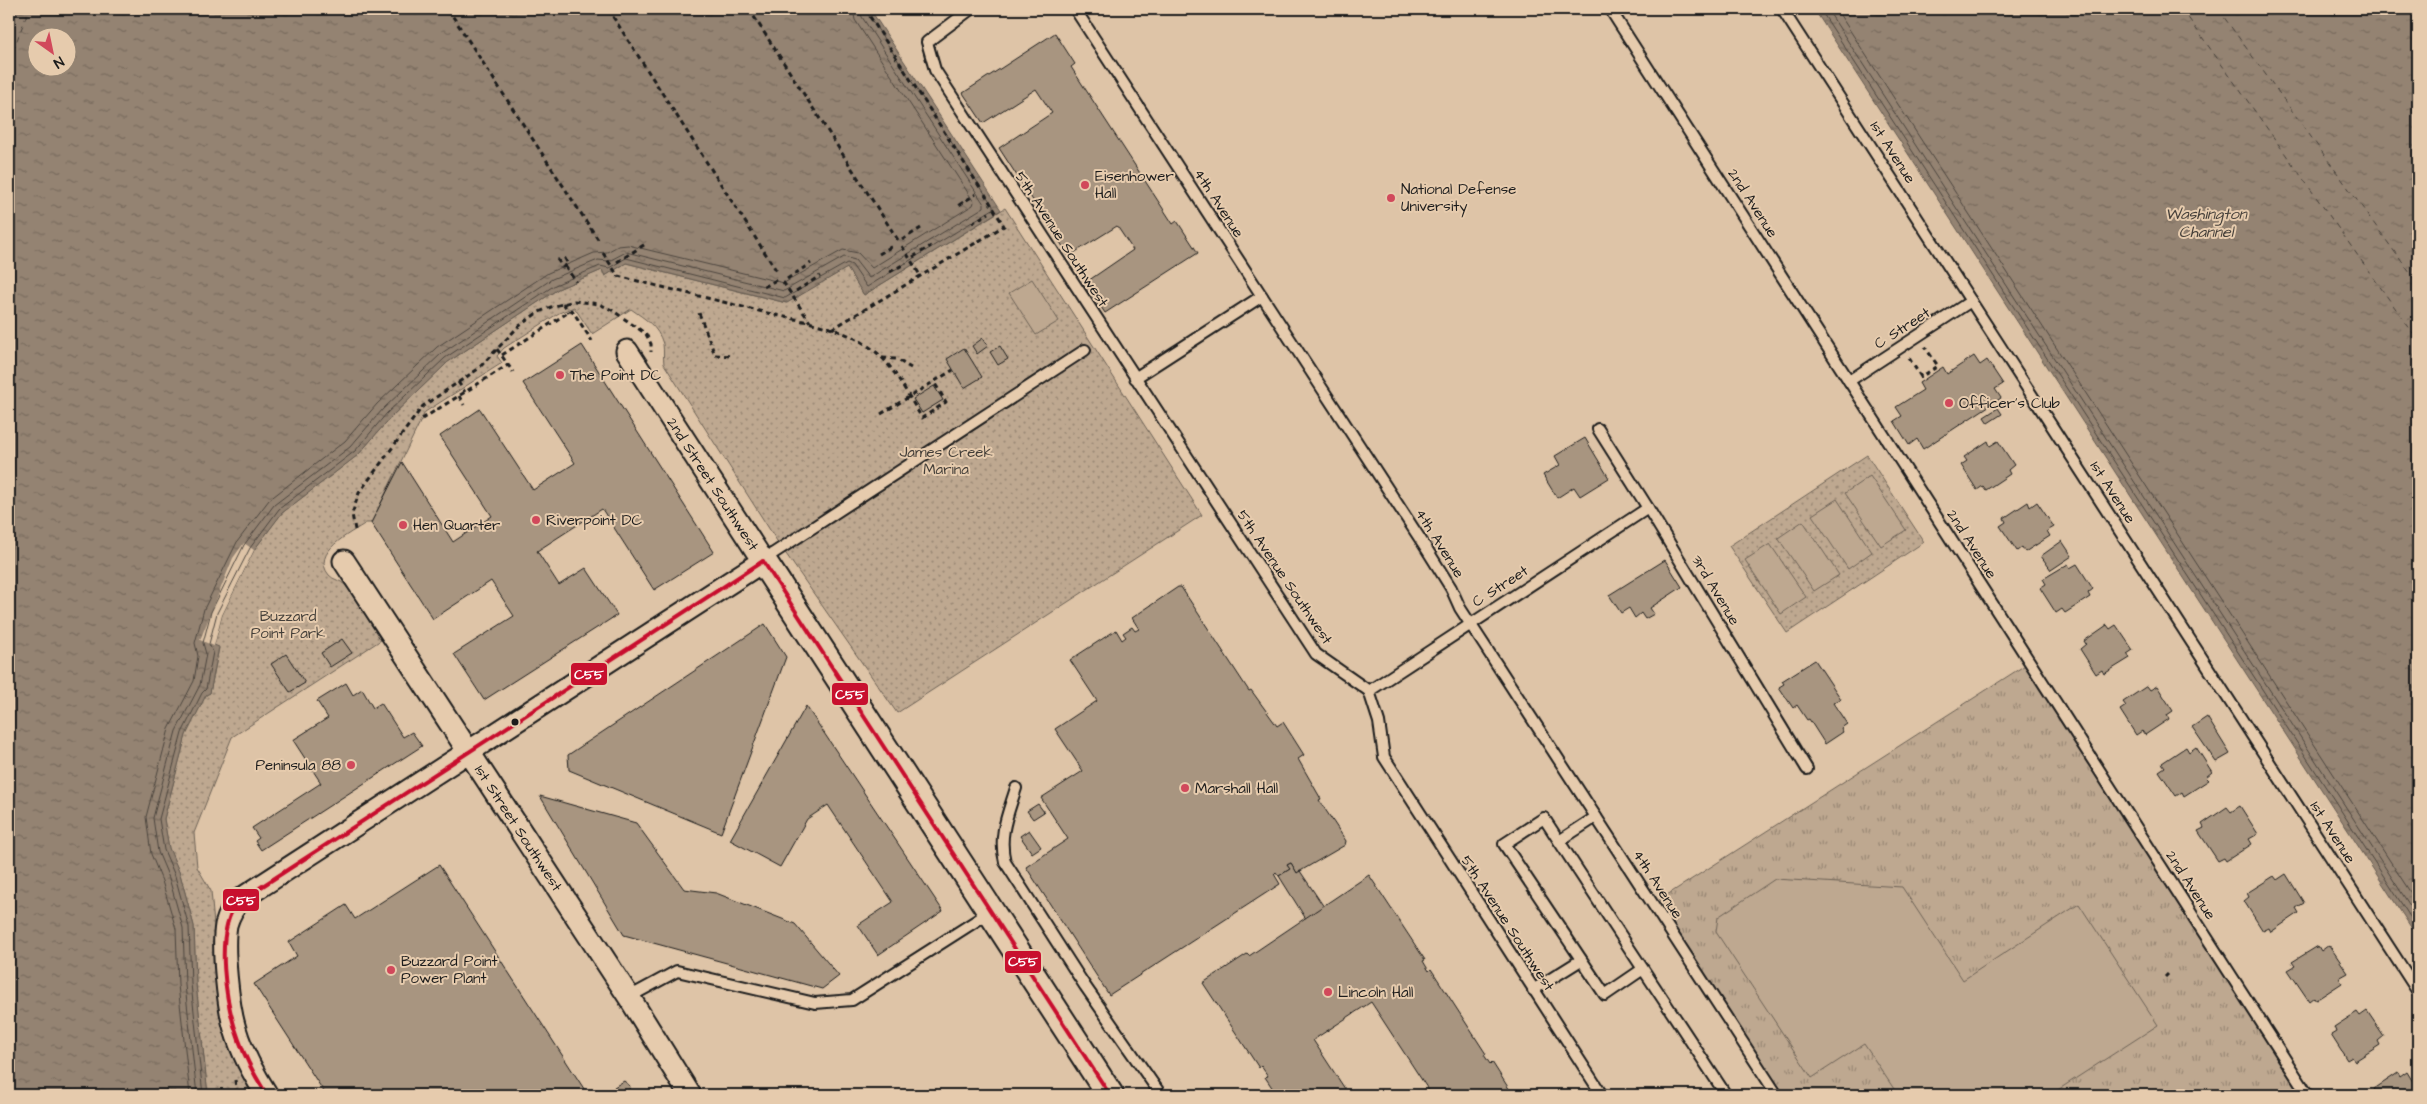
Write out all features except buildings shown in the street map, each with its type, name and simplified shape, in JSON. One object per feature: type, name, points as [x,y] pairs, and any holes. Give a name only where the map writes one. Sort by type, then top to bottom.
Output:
[{"type":"street","name":"2nd Street Southwest","points":[[627,351],[1106,1094]]},
{"type":"street","name":"1st Street Southwest","points":[[344,561],[690,1095]]},
{"type":"street","points":[[267,1095],[242,1048],[233,1021],[225,942],[230,913],[241,899],[763,561]]},
{"type":"lane","name":"2nd Avenue","points":[[1610,9],[2308,1095]]},
{"type":"lane","name":"1st Avenue","points":[[1782,9],[2418,992]]},
{"type":"lane","name":"4th Avenue","points":[[1077,10],[1426,548],[1470,624],[1777,1095]]},
{"type":"lane","name":"5th Avenue Southwest","points":[[964,11],[927,42],[934,70],[1316,653],[1369,690],[1379,722],[1384,757],[1602,1095]]},
{"type":"lane","points":[[1135,378],[1262,296]]},
{"type":"lane","name":"C Street","points":[[1849,381],[1971,301]]},
{"type":"lane","points":[[763,561],[1085,350]]},
{"type":"lane","name":"3rd Avenue","points":[[1598,429],[1808,769]]},
{"type":"lane","name":"C Street","points":[[1369,690],[1648,508]]},
{"type":"lane","points":[[1016,788],[1003,833],[1001,847],[1005,862],[1085,986],[1161,1095]]},
{"type":"lane","points":[[1644,969],[1605,995],[1504,844],[1544,818],[1644,969],[1726,1095]]},
{"type":"lane","points":[[1559,841],[1596,818]]},
{"type":"lane","points":[[628,997],[677,970],[815,1002],[852,1000],[990,912]]},
{"type":"lane","points":[[1533,990],[1581,960]]},
{"type":"path","points":[[448,9],[599,241]]},
{"type":"path","points":[[608,9],[778,272]]},
{"type":"path","points":[[749,9],[900,240],[921,228]]},
{"type":"path","points":[[864,9],[981,188]]},
{"type":"path","points":[[959,205],[976,194]]},
{"type":"path","points":[[832,329],[1004,226],[986,194]]},
{"type":"path","points":[[972,223],[988,213]]},
{"type":"path","points":[[617,262],[646,243]]},
{"type":"path","points":[[879,254],[894,245]]},
{"type":"path","points":[[902,246],[920,275]]},
{"type":"path","points":[[913,257],[932,246]]},
{"type":"path","points":[[602,253],[618,276],[810,323],[849,335],[862,342],[882,358],[922,418],[946,402],[934,382]]},
{"type":"path","points":[[563,255],[568,264],[565,266]]},
{"type":"path","points":[[557,259],[563,267],[565,266],[576,282]]},
{"type":"path","points":[[787,278],[811,263]]},
{"type":"path","points":[[890,272],[906,263]]},
{"type":"path","points":[[796,292],[820,276]]},
{"type":"path","points":[[764,287],[776,280]]},
{"type":"path","points":[[783,282],[810,323]]},
{"type":"path","points":[[355,530],[352,514],[363,487],[422,406],[484,364],[531,317],[545,309],[563,303],[580,301],[592,302],[612,310],[626,320]]},
{"type":"path","points":[[563,303],[569,312]]},
{"type":"path","points":[[502,355],[572,310],[592,342]]},
{"type":"path","points":[[699,313],[715,355],[732,356]]},
{"type":"path","points":[[1901,347],[1921,377],[1930,372],[1938,366],[1918,336]]},
{"type":"path","points":[[497,349],[513,372]]},
{"type":"path","points":[[882,358],[896,359],[911,368]]},
{"type":"path","points":[[422,419],[508,365]]},
{"type":"path","points":[[881,414],[953,370]]},
{"type":"path","points":[[458,382],[465,392]]},
{"type":"path","points":[[459,396],[464,405]]},
{"type":"path","points":[[2164,977],[2168,974]]},
{"type":"green space","name":"James Creek Marina","points":[[1005,208],[1202,515],[897,713],[777,541],[664,364],[663,344],[658,332],[631,309],[592,334],[574,307],[559,313],[504,348],[497,356],[502,363],[425,412],[371,523],[366,523],[351,532],[328,551],[325,567],[329,575],[343,583],[350,591],[381,640],[232,737],[194,833],[197,867],[211,891],[223,1025],[237,1061],[255,1095],[208,1095],[196,984],[194,926],[180,874],[169,849],[164,819],[186,735],[206,695],[210,693],[219,648],[214,646],[222,615],[254,550],[282,513],[358,455],[391,417],[448,362],[558,289],[602,270],[605,276],[626,263],[786,303],[847,268],[864,295]]},
{"type":"green space","points":[[1032,279],[1059,321],[1036,335],[1009,293]]},
{"type":"green space","points":[[1867,455],[1924,542],[1787,633],[1729,546]]},
{"type":"green space","points":[[1870,476],[1906,530],[1881,546],[1845,493]]},
{"type":"green space","points":[[1837,499],[1872,552],[1848,569],[1812,515]]},
{"type":"green space","points":[[1803,521],[1839,575],[1814,591],[1778,538]]},
{"type":"green space","points":[[1770,544],[1806,597],[1781,614],[1745,560]]},
{"type":"green space","points":[[2030,662],[2308,1095],[1777,1095],[1653,904]]},
{"type":"green space","points":[[1775,879],[1902,887],[1963,980],[2079,904],[2158,1025],[2050,1095],[1898,1095],[1864,1044],[1812,1078],[1716,932],[1718,917]]},
{"type":"water","points":[[9,9],[870,9],[1001,210],[864,295],[847,268],[787,303],[626,263],[605,276],[602,270],[558,289],[448,362],[391,417],[358,455],[282,513],[254,550],[222,615],[214,645],[219,647],[210,693],[206,695],[186,735],[164,819],[169,848],[180,874],[194,926],[196,984],[208,1095],[9,1095]]},
{"type":"water","name":"Washington Channel","points":[[1814,9],[2418,9],[2418,938]]},
{"type":"pier","points":[[244,543],[254,550],[222,615],[214,646],[200,640],[233,558]]},
{"type":"ferry route","points":[[9,61],[29,9]]},
{"type":"ferry route","points":[[2182,9],[2418,340]]},
{"type":"ferry route","points":[[2218,9],[2418,284]]},
{"type":"transit line","name":"C55","points":[[763,561],[1110,1095]]},
{"type":"transit line","name":"C55","points":[[267,1095],[242,1047],[234,1025],[226,989],[224,969],[226,931],[230,915],[238,902],[763,561]]},
{"type":"place","name":"Eisenhower Hall","points":[[1085,185]]},
{"type":"place","name":"National Defense University","points":[[1391,198]]},
{"type":"place","name":"The Point DC","points":[[560,375]]},
{"type":"place","name":"Officer's Club","points":[[1949,403]]},
{"type":"place","name":"Riverpoint DC","points":[[536,520]]},
{"type":"place","name":"Hen Quarter","points":[[403,525]]},
{"type":"place","name":"Peninsula 88","points":[[351,765]]},
{"type":"place","name":"Marshall Hall","points":[[1185,788]]},
{"type":"place","name":"Buzzard Point Power Plant","points":[[391,970]]},
{"type":"place","name":"Lincoln Hall","points":[[1328,992]]},
{"type":"park label","name":"Buzzard Point Park","points":[[288,624]]}]
